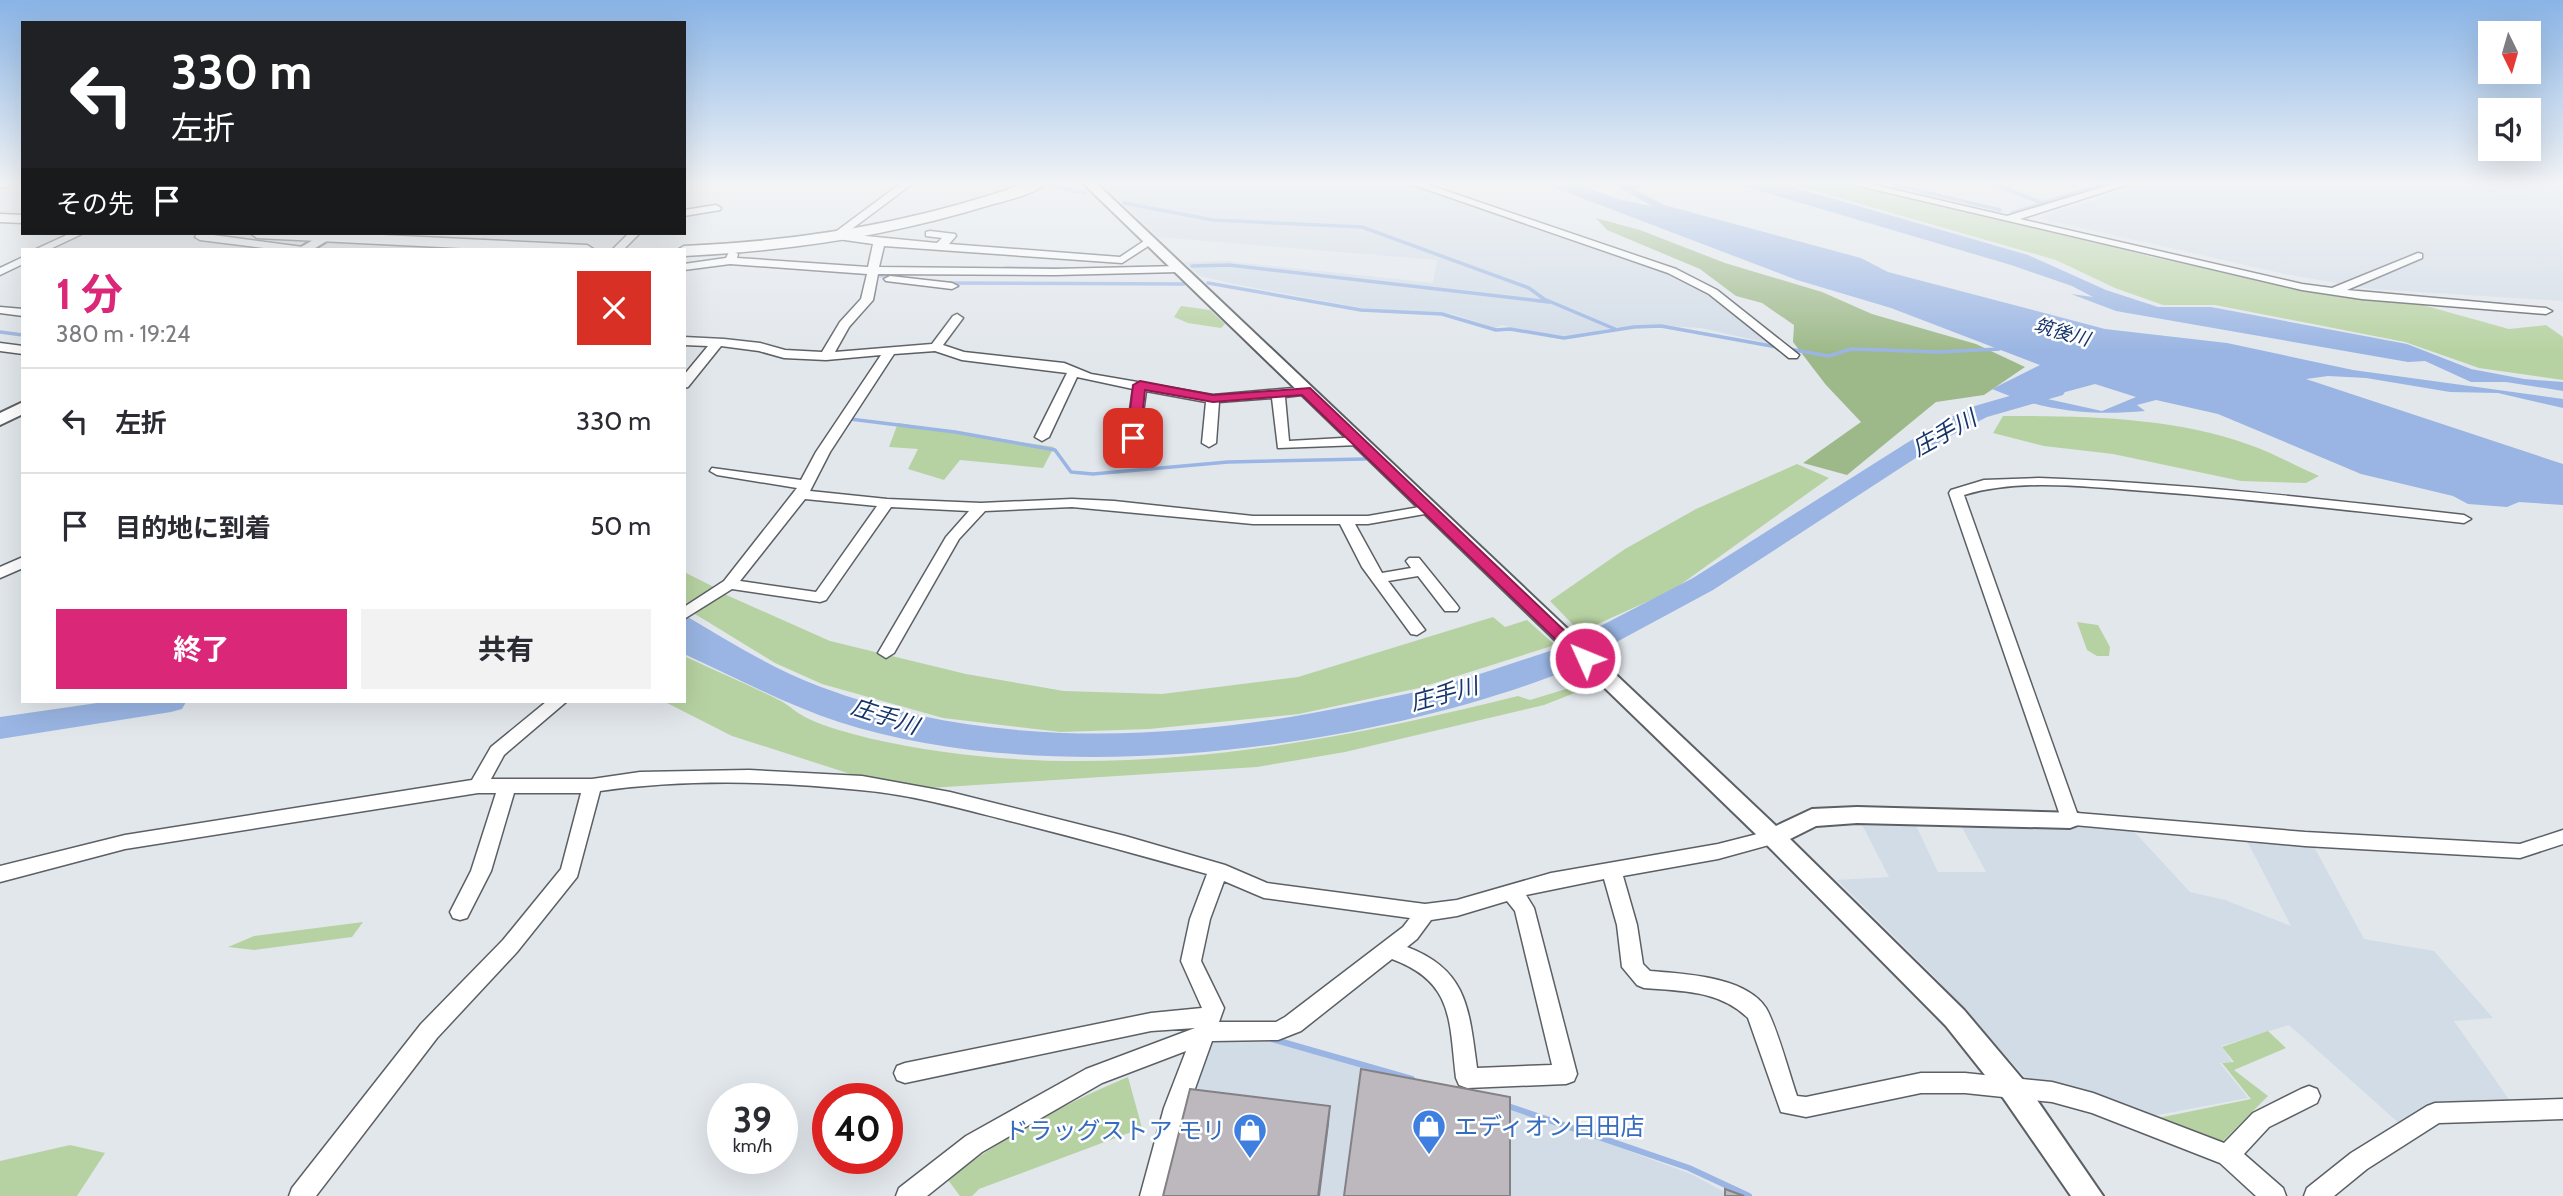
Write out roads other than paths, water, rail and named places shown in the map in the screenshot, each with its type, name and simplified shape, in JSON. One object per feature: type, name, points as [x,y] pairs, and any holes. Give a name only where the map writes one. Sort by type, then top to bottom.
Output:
[{"type":"main road","points":[[412,240],[553,248]]},
{"type":"main road","points":[[686,251],[732,255],[825,240]]},
{"type":"street","points":[[44,248],[63,240]]},
{"type":"street","points":[[222,240],[287,248]]},
{"type":"street","points":[[863,240],[1117,266],[1180,269]]},
{"type":"street","points":[[939,247],[947,240]]},
{"type":"street","points":[[1580,240],[1672,271],[1713,292],[1789,351]]},
{"type":"street","points":[[2094,240],[2184,262],[2331,292],[2546,310]]},
{"type":"street","points":[[871,274],[1117,266],[1151,241],[1773,837],[1955,1018],[2014,1090],[2088,1196]]},
{"type":"street","points":[[827,356],[844,325],[867,300],[879,242]]},
{"type":"street","points":[[686,266],[732,255],[952,286]]},
{"type":"street","points":[[2331,292],[2418,256]]},
{"type":"street","points":[[0,272],[21,261]]},
{"type":"street","points":[[0,310],[21,313]]},
{"type":"street","points":[[936,347],[957,318]]},
{"type":"street","points":[[686,341],[760,347],[783,354],[827,356],[889,353],[936,347],[962,356],[1027,362],[1074,371],[1088,377],[1213,398],[1305,391]]},
{"type":"street","points":[[686,382],[717,343]]},
{"type":"street","points":[[0,347],[21,350]]},
{"type":"street","points":[[686,613],[729,584],[803,489],[823,452],[889,353]]},
{"type":"street","points":[[1042,437],[1074,371]]},
{"type":"street","points":[[1130,458],[1140,385]]},
{"type":"street","points":[[1278,393],[1283,445],[1360,441]]},
{"type":"street","points":[[1209,443],[1213,398]]},
{"type":"street","points":[[0,420],[21,408]]},
{"type":"street","points":[[717,471],[887,503],[981,508],[1082,504],[1253,520],[1345,520],[1399,516],[1431,509]]},
{"type":"street","points":[[2070,819],[1956,493],[1961,489],[2037,482],[2087,483],[2206,491],[2465,519]]},
{"type":"street","points":[[729,584],[820,597],[887,503]]},
{"type":"street","points":[[886,653],[953,537],[981,508]]},
{"type":"street","points":[[1345,520],[1378,578],[1417,630]]},
{"type":"street","points":[[0,564],[21,555]]},
{"type":"street","points":[[0,573],[21,563]]},
{"type":"street","points":[[1378,578],[1417,566],[1451,608]]},
{"type":"street","points":[[478,786],[497,751],[556,703]]},
{"type":"street","points":[[0,874],[125,842],[478,786],[592,786],[640,779],[749,777],[862,783],[950,799],[1125,843],[1218,870],[1264,890],[1425,912],[1448,912],[1550,881],[1719,853],[1773,837],[1812,818],[1857,815],[2070,819],[2305,839],[2520,851],[2563,836]]},
{"type":"street","points":[[460,912],[481,871],[505,796],[505,785]]},
{"type":"street","points":[[301,1196],[429,1031],[510,946],[570,872],[592,786]]},
{"type":"street","points":[[1152,1196],[1175,1108],[1213,1008],[1191,961],[1200,919],[1218,870]]},
{"type":"street","points":[[1612,871],[1637,974],[1644,979],[1697,984],[1731,992],[1747,1001],[1757,1013],[1789,1105],[1806,1107],[1921,1083],[1965,1083],[2052,1093],[2093,1103],[2228,1155],[2274,1196]]},
{"type":"street","points":[[1390,949],[1425,964],[1441,976],[1453,994],[1467,1079],[1566,1074],[1524,908],[1512,892]]},
{"type":"street","points":[[908,1196],[974,1144],[1094,1076],[1202,1033],[1237,1029],[1278,1031],[1293,1024],[1410,933],[1425,912]]},
{"type":"street","points":[[905,1073],[1151,1022],[1202,1033]]},
{"type":"street","points":[[2228,1155],[2261,1120],[2309,1096]]},
{"type":"street","points":[[2316,1196],[2359,1161],[2435,1113],[2563,1109]]},
{"type":"water","name":"筑後川","points":[[1692,240],[1793,240],[1861,258],[1888,272],[2105,329],[2227,343],[2353,370],[2563,399],[2563,408],[2498,393],[2450,392],[2366,378],[2328,376],[2306,379],[2563,464],[2563,505],[2519,502],[2507,507],[2468,504],[2453,496],[2361,474],[2218,414],[2156,400],[2137,405],[2145,411],[2105,413],[2067,410],[2030,402],[1992,389],[2040,365],[1891,308],[1797,280]],"holes":[[[2095,384],[2136,397],[2102,411],[2043,398]]]},
{"type":"water","points":[[1925,240],[1975,240],[2028,255],[2106,290],[2158,307],[2211,307],[2407,344],[2471,369],[2524,379],[2563,382],[2563,391],[2506,382],[2471,382],[2425,361],[2408,362],[2116,311],[2071,294],[2093,297],[2072,286]]},
{"type":"water","points":[[686,616],[769,663],[821,687],[887,708],[955,722],[1024,731],[1093,734],[1163,732],[1301,715],[1430,688],[1556,649],[1576,667],[1494,696],[1404,720],[1309,739],[1210,752],[1112,757],[1015,754],[924,743],[839,722],[686,655]]},
{"type":"waterway","points":[[1397,240],[1529,288],[1544,299],[1615,329]]},
{"type":"waterway","points":[[1192,266],[1229,265],[1549,302]]},
{"type":"waterway","points":[[1005,268],[1070,269]]},
{"type":"waterway","points":[[874,275],[894,277]]},
{"type":"waterway","points":[[948,283],[1184,284]]},
{"type":"waterway","points":[[1208,283],[1361,310],[1442,314],[1496,330],[1510,329],[1564,338],[1634,327],[1661,326],[1777,347]]},
{"type":"waterway","points":[[0,332],[21,335]]},
{"type":"waterway","points":[[1789,349],[1829,356],[1851,349],[1939,352],[1999,349]]},
{"type":"waterway","name":"庄手川","points":[[1532,671],[1548,666],[1703,584],[1940,432],[1979,412],[2055,390]]},
{"type":"waterway","points":[[850,419],[955,432],[1055,450],[1071,472],[1093,474],[1228,462],[1365,459]]},
{"type":"waterway","points":[[0,728],[164,703]]},
{"type":"waterway","points":[[1272,1039],[1412,1079]]},
{"type":"waterway","points":[[1508,1106],[1689,1168],[1749,1196]]},
{"type":"place","name":"エディオン日田店","points":[[1429,1156]]},
{"type":"place","name":"ドラッグストア モリ","points":[[1250,1160]]}]
